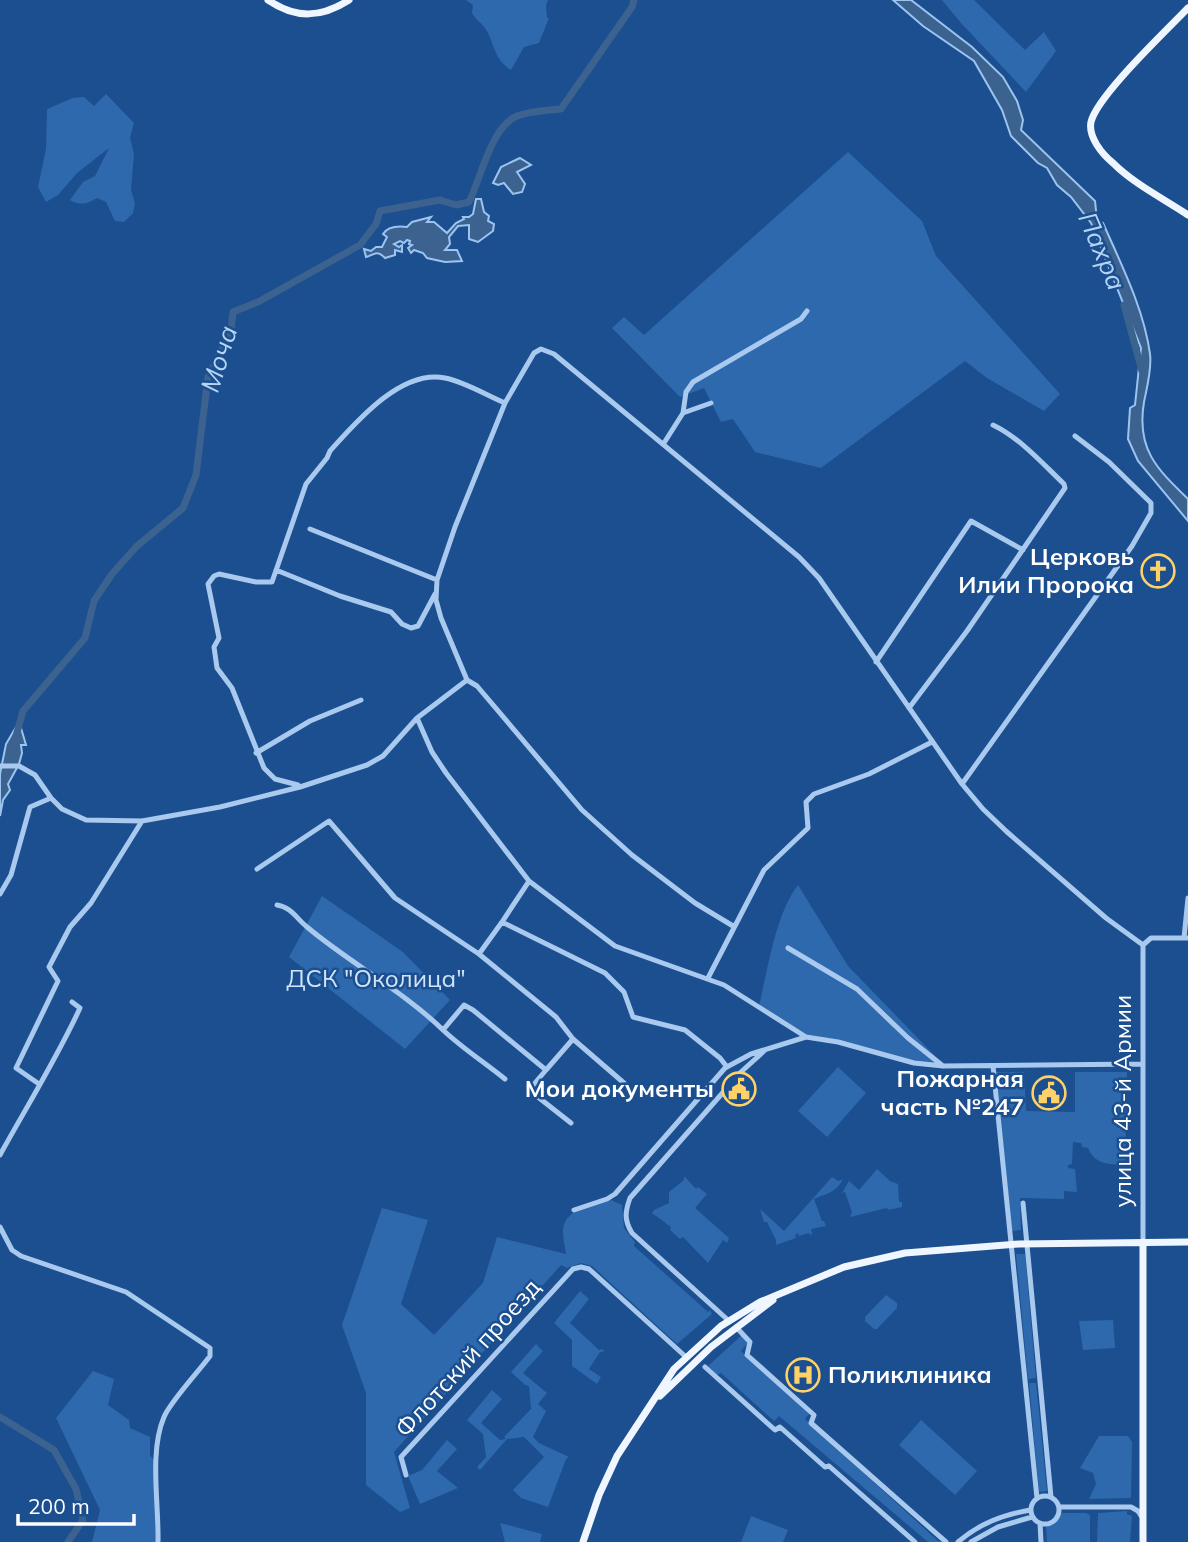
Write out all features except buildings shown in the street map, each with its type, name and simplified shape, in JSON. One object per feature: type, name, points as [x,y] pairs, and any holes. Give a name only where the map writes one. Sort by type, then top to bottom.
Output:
[{"type":"main road","points":[[268,0],[290,12],[309,15],[327,12],[349,0]]},
{"type":"main road","points":[[1188,8],[1103,99],[1091,122],[1091,134],[1114,165],[1188,215]]},
{"type":"main road","name":"улица 43-й Армии","points":[[1143,1242],[1143,1542]]},
{"type":"main road","points":[[1143,1258],[1147,1248],[1155,1242]]},
{"type":"main road","points":[[583,1542],[611,1467],[674,1369],[729,1321],[788,1289],[881,1256],[931,1250],[1027,1244],[1188,1242]]},
{"type":"main road","points":[[649,1406],[748,1313]]},
{"type":"main road","points":[[674,1369],[680,1377]]},
{"type":"street","points":[[664,443],[683,412],[685,392],[693,382],[801,319],[807,311]]},
{"type":"street","points":[[733,926],[695,903],[595,823],[562,789],[477,686],[467,680],[441,618],[438,580],[455,527],[505,403],[534,353],[541,349],[554,354],[799,557],[819,578],[961,784],[1006,831],[1106,918],[1143,945],[1151,938],[1186,938],[1188,898]]},
{"type":"street","points":[[300,788],[271,776],[264,768],[232,688],[217,668],[214,647],[219,638],[208,583],[219,574],[256,582],[272,582],[306,484],[330,451],[384,397],[418,379],[430,377],[458,382],[505,403]]},
{"type":"street","points":[[683,412],[711,403]]},
{"type":"street","points":[[909,708],[967,631],[1065,488],[1032,453],[1003,429],[993,425]]},
{"type":"street","points":[[961,784],[1132,546],[1151,513],[1151,503],[1109,462],[1075,436]]},
{"type":"street","points":[[876,662],[971,521],[1023,550]]},
{"type":"street","points":[[310,529],[438,580]]},
{"type":"street","points":[[275,570],[340,596],[391,612],[402,624],[411,628],[418,625],[437,592]]},
{"type":"street","points":[[0,766],[19,766],[35,775],[62,809],[86,820],[142,821],[220,807],[300,788],[367,765],[383,756],[417,718],[467,680]]},
{"type":"street","points":[[256,753],[310,720],[361,700]]},
{"type":"street","points":[[417,718],[432,752],[446,773],[529,881],[615,946],[655,962],[708,978],[734,990],[806,1037],[838,1042],[914,1063],[943,1066],[1142,1064]]},
{"type":"street","points":[[708,978],[764,870],[808,828],[806,802],[814,794],[870,774],[932,742]]},
{"type":"street","points":[[0,894],[11,875],[30,807],[51,798]]},
{"type":"street","points":[[39,1084],[16,1068],[58,981],[49,967],[70,928],[91,903],[142,821]]},
{"type":"street","points":[[257,869],[329,821],[395,898],[479,954],[556,1017],[573,1039],[624,1083]]},
{"type":"street","points":[[479,954],[529,881]]},
{"type":"street","points":[[277,905],[290,910],[307,927],[404,996],[460,1046],[505,1079]]},
{"type":"street","points":[[502,922],[605,973],[624,992],[633,1017],[685,1030],[727,1067]]},
{"type":"street","name":"улица 43-й Армии","points":[[1143,945],[1143,1242]]},
{"type":"street","points":[[788,948],[857,989],[908,1038],[943,1066]]},
{"type":"street","points":[[0,1155],[58,1055],[80,1008],[72,1002]]},
{"type":"street","points":[[443,1030],[464,1006],[473,1010],[546,1070]]},
{"type":"street","points":[[574,1210],[615,1194],[727,1067],[766,1049],[806,1037]]},
{"type":"street","points":[[571,1123],[529,1090],[573,1039]]},
{"type":"street","points":[[729,1321],[632,1233],[626,1223],[625,1210],[630,1198],[741,1072],[766,1049]]},
{"type":"street","points":[[979,1066],[994,1079]]},
{"type":"street","points":[[964,1537],[970,1542],[1031,1513],[1037,1498],[993,1066]]},
{"type":"street","points":[[1023,1203],[1051,1497],[1059,1507],[1058,1516],[1053,1522],[1040,1524]]},
{"type":"street","points":[[0,1227],[12,1250],[126,1292],[210,1348],[210,1356],[165,1415],[159,1436],[158,1542]]},
{"type":"street","name":"Флотский проезд","points":[[406,1475],[401,1457],[573,1269],[589,1269],[686,1357]]},
{"type":"street","points":[[736,1327],[750,1342],[747,1355],[814,1415],[811,1423],[946,1542]]},
{"type":"street","points":[[705,1367],[775,1430],[779,1427],[825,1467],[829,1466],[915,1542]]},
{"type":"street","points":[[1025,1381],[1040,1380]]},
{"type":"street","points":[[1037,1498],[1043,1495],[1051,1497]]},
{"type":"street","points":[[1059,1507],[1131,1507],[1143,1496]]},
{"type":"street","points":[[1131,1507],[1143,1518]]},
{"type":"street","points":[[1031,1513],[1040,1524],[1041,1542]]},
{"type":"street","points":[[958,1542],[976,1528],[1007,1514],[1031,1513]]},
{"type":"green space","points":[[466,0],[548,0],[546,5],[549,18],[539,43],[524,47],[511,70],[498,57],[487,31],[472,13],[473,5]]},
{"type":"green space","points":[[942,0],[974,0],[1025,50],[1044,32],[1056,51],[1026,92]]},
{"type":"green space","points":[[106,94],[134,123],[130,138],[134,154],[131,190],[135,203],[133,213],[124,222],[115,221],[106,202],[97,198],[84,204],[70,200],[83,182],[95,176],[109,148],[77,173],[58,195],[46,202],[38,187],[46,149],[47,109],[73,98],[84,97],[94,106]]},
{"type":"green space","points":[[848,152],[922,221],[936,256],[1060,394],[1044,411],[987,378],[965,361],[821,468],[755,452],[733,419],[721,422],[704,388],[680,397],[612,328],[624,317],[644,335]]},
{"type":"green space","points":[[798,885],[848,966],[939,1060],[936,1064],[915,1062],[806,1036],[759,1006],[783,911]]},
{"type":"green space","name":"ДСК \"Околица\"","points":[[322,896],[403,952],[450,1000],[405,1049],[289,957]]},
{"type":"green space","points":[[838,1067],[866,1093],[827,1137],[798,1111]]},
{"type":"green space","points":[[996,1072],[1024,1072],[1026,1111],[1075,1112],[1075,1072],[1127,1072],[1125,1165],[1099,1161],[1088,1148],[1073,1142],[1072,1164],[1068,1165],[1068,1168],[1075,1169],[1077,1192],[1064,1191],[1064,1199],[1020,1198],[1021,1230],[1012,1231]]},
{"type":"green space","points":[[877,1169],[890,1181],[898,1184],[902,1207],[850,1217],[852,1212],[845,1192],[842,1193],[849,1181],[859,1190]]},
{"type":"green space","points":[[684,1176],[696,1189],[698,1187],[707,1194],[695,1208],[729,1238],[727,1243],[723,1240],[708,1263],[683,1237],[680,1239],[670,1230],[671,1227],[652,1213],[669,1203],[669,1192],[684,1180]]},
{"type":"green space","points":[[832,1177],[838,1181],[843,1179],[834,1190],[814,1199],[826,1226],[811,1229],[810,1235],[799,1236],[798,1233],[796,1238],[776,1245],[760,1209],[784,1231]]},
{"type":"green space","points":[[611,1200],[622,1205],[624,1228],[635,1242],[634,1246],[712,1314],[677,1344],[592,1266],[581,1263],[567,1268],[561,1265],[394,1452],[410,1508],[400,1512],[366,1485],[366,1393],[342,1325],[382,1208],[428,1220],[401,1304],[434,1335],[483,1283],[497,1237],[566,1254],[563,1231],[568,1217],[588,1206]]},
{"type":"green space","points":[[1016,1254],[1025,1254],[1036,1378],[1028,1379]]},
{"type":"green space","points":[[580,1291],[589,1299],[570,1323],[599,1350],[605,1351],[600,1352],[589,1369],[601,1377],[597,1384],[572,1366],[572,1340],[554,1323]]},
{"type":"green space","points":[[886,1295],[897,1303],[897,1308],[874,1329],[865,1321],[865,1317]]},
{"type":"green space","points":[[1113,1320],[1115,1348],[1083,1350],[1079,1321]]},
{"type":"green space","points":[[742,1335],[749,1342],[741,1351],[809,1414],[805,1419],[938,1541],[943,1542],[928,1542],[779,1416],[774,1421],[721,1373],[717,1375],[708,1366]]},
{"type":"green space","points":[[536,1344],[543,1351],[523,1373],[547,1393],[538,1404],[546,1411],[533,1437],[539,1443],[569,1457],[548,1507],[521,1498],[513,1490],[544,1457],[524,1437],[507,1439],[480,1470],[477,1467],[486,1457],[483,1434],[467,1420],[492,1390],[502,1399],[481,1423],[500,1440],[506,1439],[504,1437],[531,1409],[529,1386],[511,1372]]},
{"type":"green space","points":[[93,1371],[114,1379],[108,1405],[129,1420],[130,1428],[150,1437],[150,1455],[154,1461],[156,1542],[92,1542],[100,1510],[56,1418]]},
{"type":"green space","points":[[1029,1383],[1036,1383],[1047,1491],[1039,1492]]},
{"type":"green space","points":[[921,1420],[977,1471],[955,1495],[899,1445]]},
{"type":"green space","points":[[1099,1436],[1128,1436],[1132,1442],[1131,1498],[1089,1499],[1096,1484],[1093,1473],[1080,1468]]},
{"type":"green space","points":[[447,1440],[457,1449],[437,1471],[458,1488],[420,1504],[408,1476],[422,1470]]},
{"type":"green space","points":[[1127,1511],[1127,1514],[1132,1516],[1130,1542],[1097,1542],[1098,1513]]},
{"type":"green space","points":[[1061,1513],[1090,1515],[1090,1542],[1047,1542],[1046,1526],[1054,1524]]},
{"type":"green space","points":[[751,1516],[788,1530],[783,1542],[741,1542]]},
{"type":"green space","points":[[500,1523],[542,1534],[540,1542],[505,1542]]},
{"type":"shaded area","points":[[893,0],[911,0],[972,47],[1003,77],[1017,101],[1023,120],[1021,130],[1095,201],[1097,220],[1103,223],[1124,271],[1147,337],[1150,366],[1142,418],[1146,445],[1158,468],[1188,499],[1188,521],[1138,461],[1128,439],[1130,408],[1135,405],[1141,348],[1091,223],[1071,197],[1057,185],[1047,168],[1038,163],[1011,136],[1002,110],[974,61],[923,26]]},
{"type":"shaded area","points":[[520,158],[531,165],[517,172],[525,184],[522,192],[513,194],[504,183],[493,183],[501,167]]},
{"type":"shaded area","points":[[476,199],[481,199],[484,212],[489,216],[488,221],[494,224],[493,231],[478,242],[469,239],[469,225],[458,226],[449,237],[450,244],[445,250],[457,250],[462,261],[445,262],[427,258],[423,253],[414,250],[411,253],[408,248],[412,245],[407,240],[394,244],[399,247],[402,245],[402,252],[395,250],[395,255],[385,258],[376,253],[366,257],[364,249],[371,251],[382,247],[387,237],[383,234],[391,228],[407,227],[412,222],[431,217],[427,222],[434,222],[447,233],[464,219],[463,217],[473,214]]},
{"type":"shaded area","points":[[16,727],[21,728],[26,745],[21,745],[19,764],[8,784],[10,790],[3,800],[0,816],[0,774],[6,744]]},
{"type":"waterway","name":"Моча","points":[[16,736],[23,711],[85,638],[94,601],[112,574],[137,546],[183,508],[196,475],[208,377],[231,330],[233,312],[258,302],[360,245],[376,224],[380,211],[440,200],[456,205],[469,202],[500,131],[517,116],[561,109],[632,7],[634,0]]},
{"type":"waterway","name":"Пахра","points":[[1124,305],[1142,371]]},
{"type":"waterway","name":"Моча","points":[[0,1417],[54,1450],[76,1489],[83,1520],[68,1542]]},
{"type":"place","name":"Церковь Илии Пророка","points":[[1158,571]]},
{"type":"place","name":"Мои документы","points":[[739,1089]]},
{"type":"place","name":"Пожарная часть №247","points":[[1049,1093]]},
{"type":"place","name":"Поликлиника","points":[[803,1375]]}]
